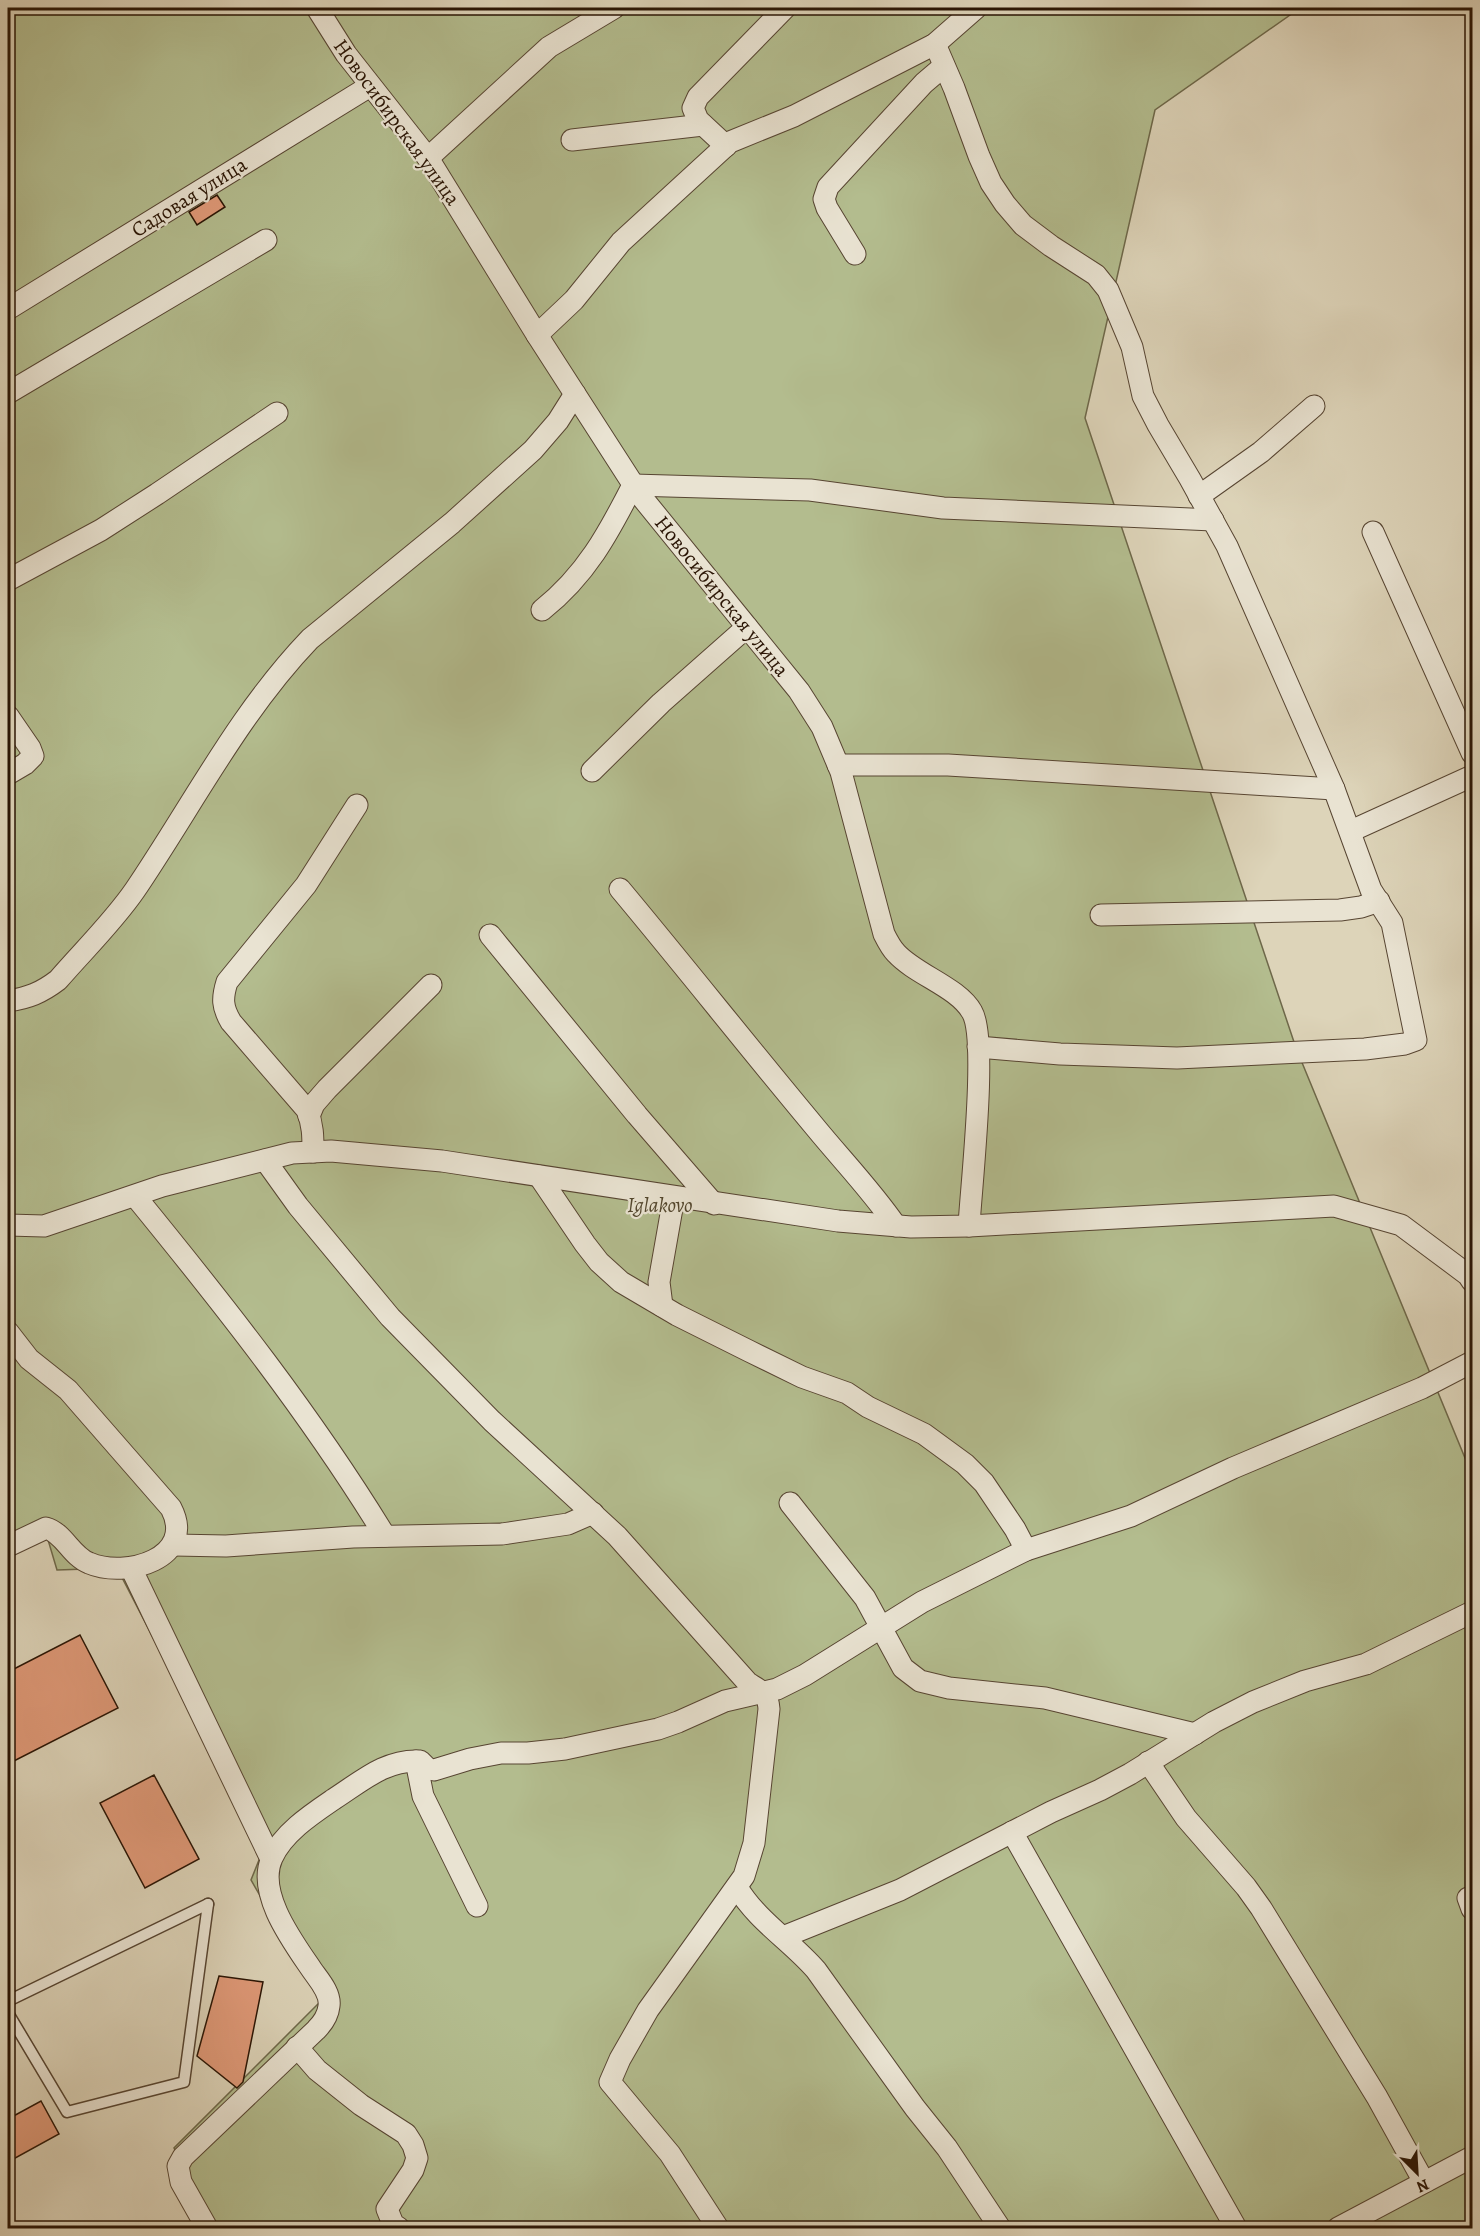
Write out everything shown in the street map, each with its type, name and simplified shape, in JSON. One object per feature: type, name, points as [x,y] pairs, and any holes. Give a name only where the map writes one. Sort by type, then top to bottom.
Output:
[{"type":"street","name":"Новосибирская улица","points":[[317,8],[346,54],[428,158],[633,485],[799,691],[822,727],[838,765],[854,817],[884,934],[895,953],[918,971],[959,997],[972,1012],[978,1034],[979,1071],[969,1226]]},
{"type":"street","points":[[428,158],[549,47],[614,8]]},
{"type":"street","points":[[726,146],[698,120],[693,108],[698,97],[785,8]]},
{"type":"street","points":[[537,335],[574,300],[621,242],[730,142],[794,116],[935,44],[976,8]]},
{"type":"street","points":[[935,44],[979,156],[991,183],[1005,204],[1023,225],[1096,275],[1108,290],[1132,347],[1143,396],[1227,546],[1334,789],[1371,890],[1392,923],[1416,1040],[1405,1044],[1242,1056],[1177,1058],[1060,1054],[978,1047]]},
{"type":"street","points":[[855,254],[827,208],[824,199],[828,187],[924,83],[944,66]]},
{"type":"street","name":"Садовая улица","points":[[8,309],[370,86]]},
{"type":"street","points":[[572,140],[703,125]]},
{"type":"street","points":[[8,393],[266,240]]},
{"type":"street","points":[[8,1001],[36,994],[58,980],[134,891],[212,767],[294,656],[310,639],[452,523],[533,450],[558,421],[575,394]]},
{"type":"street","points":[[1199,496],[1261,452],[1314,406]]},
{"type":"street","points":[[8,580],[101,530],[276,414]]},
{"type":"street","points":[[542,610],[578,578],[596,552],[633,485],[810,490],[943,508],[1213,520]]},
{"type":"street","points":[[1373,532],[1473,753]]},
{"type":"street","points":[[592,771],[661,703],[747,627]]},
{"type":"street","points":[[8,716],[33,756],[26,764],[8,774]]},
{"type":"street","points":[[838,765],[948,765],[1334,789]]},
{"type":"street","points":[[1351,831],[1473,776]]},
{"type":"street","points":[[313,1152],[314,1132],[307,1110],[231,1022],[224,1010],[222,997],[227,982],[306,885],[357,805]]},
{"type":"street","points":[[620,889],[816,1128],[874,1195],[896,1226]]},
{"type":"street","points":[[1101,915],[1340,910],[1361,907],[1378,901]]},
{"type":"street","points":[[490,935],[714,1204]]},
{"type":"street","points":[[309,1116],[314,1104],[327,1089],[431,984]]},
{"type":"street","points":[[8,1225],[44,1226],[162,1186],[292,1153],[313,1152],[442,1161],[714,1204],[838,1221],[896,1226],[969,1226],[1334,1206],[1401,1225],[1473,1281]]},
{"type":"street","points":[[265,1160],[298,1206],[398,1325],[492,1420],[593,1513],[641,1562],[748,1683],[765,1692],[769,1709],[754,1843],[744,1876],[648,2010],[620,2059],[610,2082],[670,2154],[718,2229]]},
{"type":"street","points":[[539,1176],[585,1244],[599,1262],[621,1282],[662,1306],[802,1377],[847,1393],[868,1407],[924,1434],[965,1464],[984,1482],[1026,1550]]},
{"type":"street","points":[[135,1196],[240,1326],[349,1478],[385,1536]]},
{"type":"street","points":[[662,1306],[659,1282],[674,1197]]},
{"type":"street","points":[[8,1332],[29,1359],[68,1390],[171,1508],[177,1519],[178,1532],[174,1545]]},
{"type":"street","points":[[207,2229],[181,2182],[178,2166],[191,2147],[326,2018],[330,2005],[327,1993],[274,1904],[267,1883],[271,1859],[283,1840],[312,1814],[385,1767],[400,1761],[420,1761],[428,1769],[434,1770],[470,1759],[501,1753],[565,1749],[658,1728],[678,1722],[724,1701],[765,1692],[805,1675],[922,1602],[1026,1550],[1131,1516],[1233,1468],[1422,1388],[1473,1362]]},
{"type":"street","points":[[790,1503],[851,1579],[882,1627],[890,1647],[903,1668],[920,1681],[949,1688],[1045,1698],[1195,1734]]},
{"type":"street","points":[[8,1546],[46,1528],[54,1530],[75,1554],[88,1563],[108,1568],[131,1568],[150,1562],[174,1545],[226,1546],[385,1536],[502,1534],[568,1524],[593,1513]]},
{"type":"street","points":[[131,1568],[271,1859]]},
{"type":"street","points":[[783,1937],[900,1890],[1100,1790],[1253,1702],[1281,1690],[1366,1664],[1473,1611]]},
{"type":"street","points":[[416,1761],[423,1796],[477,1906]]},
{"type":"street","points":[[1149,1762],[1186,1818],[1246,1887],[1261,1908],[1377,2097],[1424,2182]]},
{"type":"street","points":[[1012,1832],[1236,2229]]},
{"type":"street","points":[[737,1887],[757,1915],[801,1953],[840,2002],[946,2148],[1000,2229]]},
{"type":"street","points":[[297,2047],[317,2070],[361,2105],[406,2134],[413,2145],[417,2158],[413,2170],[387,2209],[393,2224],[399,2229]]},
{"type":"street","points":[[1338,2229],[1473,2157]]},
{"type":"lane","points":[[8,2001],[208,1904],[184,2082],[67,2112],[8,2013]]},
{"type":"green space","name":"Iglakovo","points":[[8,8],[1300,8],[1155,110],[1085,418],[1296,1048],[1472,1475],[1472,2228],[212,2228],[174,2148],[321,2001],[251,1880],[263,1850],[117,1568],[57,1570],[46,1533],[8,1552]]},
{"type":"building","points":[[217,195],[225,207],[197,225],[189,212]]},
{"type":"building","points":[[80,1635],[118,1708],[8,1764],[8,1672]]},
{"type":"building","points":[[154,1775],[199,1859],[145,1888],[100,1803]]},
{"type":"building","points":[[219,1976],[263,1982],[243,2082],[237,2088],[197,2056]]},
{"type":"building","points":[[41,2101],[59,2134],[8,2162],[8,2119]]}]
